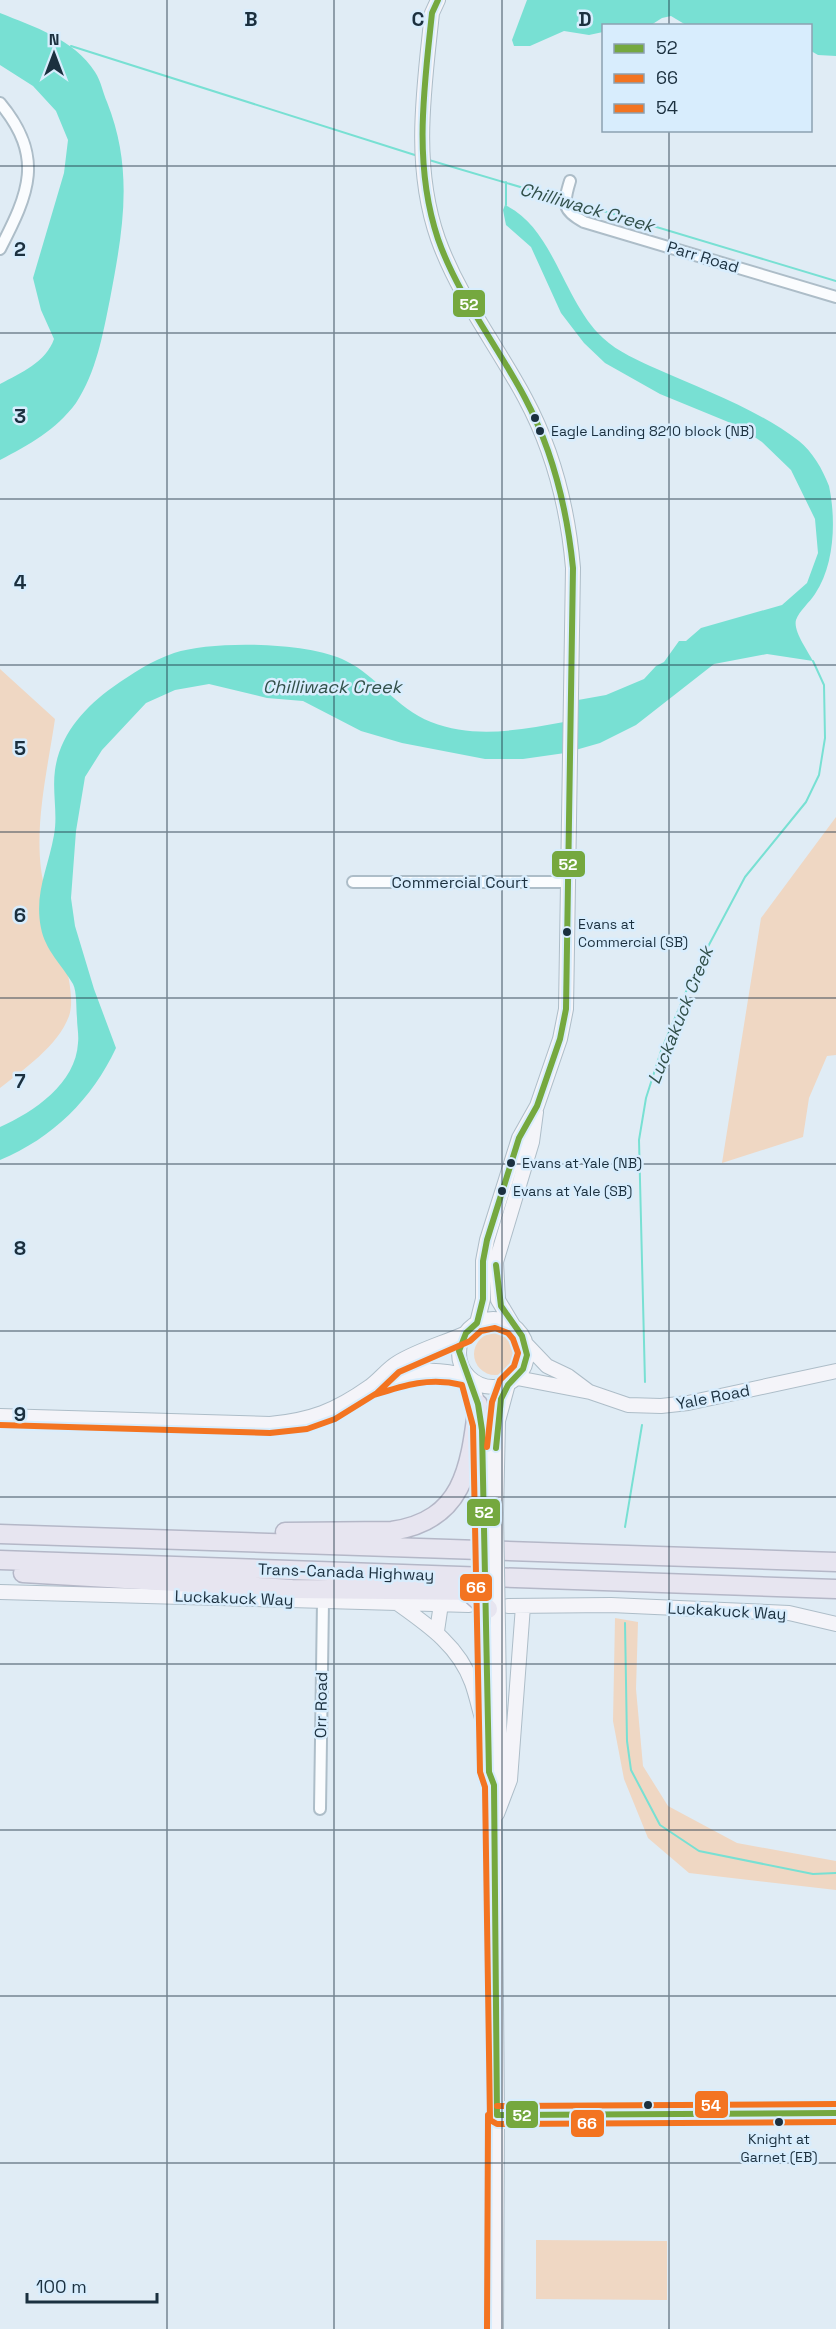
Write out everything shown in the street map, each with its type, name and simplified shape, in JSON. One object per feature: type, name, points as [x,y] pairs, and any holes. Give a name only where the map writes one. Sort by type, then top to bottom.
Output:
[{"type":"highway","points":[[69,1536],[408,1528],[431,1520],[442,1511],[459,1490],[469,1462],[478,1404]]},
{"type":"highway","name":"Trans-Canada Highway","points":[[0,1534],[836,1562]]},
{"type":"highway","name":"Trans-Canada Highway","points":[[0,1560],[836,1589]]},
{"type":"highway","points":[[0,1571],[292,1589],[485,1606]]},
{"type":"street","points":[[438,0],[432,13],[421,124],[423,174],[438,237],[467,305],[526,400],[540,429],[565,506],[573,568],[566,1009],[560,1039],[537,1106],[519,1138],[486,1240],[483,1261],[483,1299],[477,1323]]},
{"type":"street","points":[[0,103],[16,126],[27,151],[29,173],[26,194],[0,249]]},
{"type":"street","name":"Parr Road","points":[[570,181],[565,196],[566,208],[570,215],[584,222],[836,297]]},
{"type":"street","name":"Commercial Court","points":[[353,882],[568,882]]},
{"type":"street","points":[[495,2329],[497,2115],[494,1785],[489,1772],[485,1606],[498,1421],[512,1381],[526,1363],[526,1344],[498,1300],[496,1262],[532,1142],[537,1106]]},
{"type":"street","points":[[0,1416],[270,1424],[305,1420],[332,1411],[371,1386],[394,1364],[466,1333],[477,1323],[495,1319],[513,1325]]},
{"type":"street","points":[[466,1333],[459,1351],[460,1360],[469,1377],[478,1404],[491,1513]]},
{"type":"street","name":"Yale Road","points":[[526,1344],[547,1366],[568,1376],[590,1392]]},
{"type":"street","points":[[371,1386],[426,1369],[444,1370],[469,1377],[489,1387],[512,1381]]},
{"type":"street","name":"Yale Road","points":[[512,1381],[590,1392],[628,1405],[661,1406],[695,1402],[836,1371]]},
{"type":"street","name":"Luckakuck Way","points":[[0,1592],[485,1606]]},
{"type":"street","name":"Orr Road","points":[[320,1809],[323,1601]]},
{"type":"street","points":[[397,1603],[437,1631],[461,1661],[472,1682],[489,1741]]},
{"type":"street","points":[[437,1631],[441,1604]]},
{"type":"street","name":"Luckakuck Way","points":[[508,1606],[611,1605],[789,1613],[836,1624]]},
{"type":"street","points":[[485,1606],[500,1770],[494,1785]]},
{"type":"street","points":[[494,1822],[510,1780],[523,1606]]},
{"type":"street","points":[[497,2115],[836,2113]]},
{"type":"shaded area","points":[[0,669],[55,719],[43,794],[40,832],[41,869],[66,965],[71,1002],[69,1016],[64,1027],[49,1047],[0,1088]]},
{"type":"shaded area","points":[[836,817],[836,1055],[827,1056],[809,1098],[803,1137],[722,1163],[761,918]]},
{"type":"shaded area","points":[[495,1333],[503,1334],[510,1339],[515,1346],[515,1362],[510,1369],[503,1374],[495,1375],[487,1374],[480,1369],[475,1362],[474,1354],[475,1346],[480,1339],[487,1334]]},
{"type":"shaded area","points":[[615,1618],[638,1622],[636,1689],[643,1766],[668,1806],[737,1843],[836,1861],[836,1890],[689,1873],[648,1838],[624,1779],[613,1721]]},
{"type":"shaded area","points":[[536,2240],[667,2241],[667,2300],[536,2299]]},
{"type":"water","points":[[527,0],[836,0],[836,56],[818,55],[812,52],[812,24],[684,24],[671,16],[653,24],[602,24],[602,32],[589,35],[564,31],[530,46],[514,46],[512,40]]},
{"type":"water","points":[[0,13],[52,35],[65,43],[76,51],[95,72],[115,127],[121,152],[124,200],[119,249],[105,326],[89,379],[76,403],[60,421],[32,442],[0,460],[0,384],[39,360],[54,339],[41,310],[33,278],[64,173],[68,140],[56,111],[33,86],[0,65]]},
{"type":"water","name":"Chilliwack Creek","points":[[505,205],[522,216],[535,230],[547,247],[589,323],[609,343],[636,359],[766,419],[799,441],[817,461],[829,486],[833,513],[832,541],[822,582],[796,620],[799,635],[813,661],[767,654],[714,664],[636,725],[600,743],[565,753],[523,759],[485,759],[402,743],[361,731],[303,701],[267,698],[209,684],[175,690],[146,703],[102,750],[85,777],[76,831],[71,898],[75,926],[94,989],[116,1048],[95,1084],[69,1115],[37,1140],[0,1160],[0,1127],[26,1113],[51,1094],[70,1071],[75,1057],[78,1043],[76,996],[73,984],[54,957],[43,936],[39,915],[40,892],[55,827],[54,778],[62,745],[75,722],[113,687],[158,660],[191,649],[236,645],[286,647],[309,650],[346,661],[357,667],[407,709],[431,722],[481,732],[530,728],[564,722],[570,714],[572,705],[578,700],[606,695],[644,679],[656,666],[664,662],[679,641],[686,641],[701,628],[782,605],[807,583],[818,553],[815,519],[791,470],[762,442],[738,426],[660,394],[605,363],[584,343],[561,313],[531,247],[506,225],[503,210]]},
{"type":"waterway","points":[[71,46],[418,156]]},
{"type":"waterway","points":[[429,160],[561,199]]},
{"type":"waterway","name":"Chilliwack Creek","points":[[506,182],[506,205]]},
{"type":"waterway","name":"Chilliwack Creek","points":[[570,201],[836,281]]},
{"type":"waterway","name":"Luckakuck Creek","points":[[645,1382],[639,1140],[646,1098],[661,1051],[694,973],[745,877],[806,802],[819,775],[825,738],[824,685],[813,661]]},
{"type":"waterway","name":"Luckakuck Creek","points":[[625,1527],[642,1425]]},
{"type":"waterway","name":"Luckakuck Creek","points":[[625,1623],[627,1741],[631,1770],[660,1825],[699,1851],[813,1874],[836,1873]]},
{"type":"transit line","name":"52","points":[[438,0],[432,13],[424,98],[423,155],[430,211],[438,239],[456,280],[535,418],[551,460],[563,502],[573,568],[566,1009],[560,1039],[537,1106],[519,1138],[487,1240],[483,1261],[483,1299],[477,1323],[466,1333],[459,1351],[478,1404],[482,1430],[489,1772],[494,1785],[497,2115],[836,2113]]},
{"type":"transit line","name":"52","points":[[496,1265],[501,1306],[522,1336],[527,1355],[523,1369],[508,1385],[501,1399],[496,1448]]},
{"type":"transit line","name":"66","points":[[0,1425],[270,1433],[307,1429],[335,1419],[377,1393],[399,1372],[470,1341],[481,1331],[495,1328],[508,1333],[518,1353],[514,1366],[500,1380],[492,1402],[487,1447]]},
{"type":"transit line","name":"66","points":[[374,1395],[407,1385],[428,1382],[462,1385],[473,1426],[480,1772],[485,1787],[490,2120],[497,2124],[836,2122]]},
{"type":"transit line","name":"54","points":[[497,2106],[836,2104]]},
{"type":"transit line","name":"54","points":[[487,2329],[488,2115]]},
{"type":"place","name":"Eagle Landing 8210 block (NB)","points":[[540,431]]},
{"type":"place","name":"Evans at Commercial (SB)","points":[[567,932]]},
{"type":"place","name":"Evans at Yale (NB)","points":[[511,1163]]},
{"type":"place","name":"Evans at Yale (SB)","points":[[502,1191]]},
{"type":"place","name":"Knight at Garnet (EB)","points":[[779,2122]]}]
